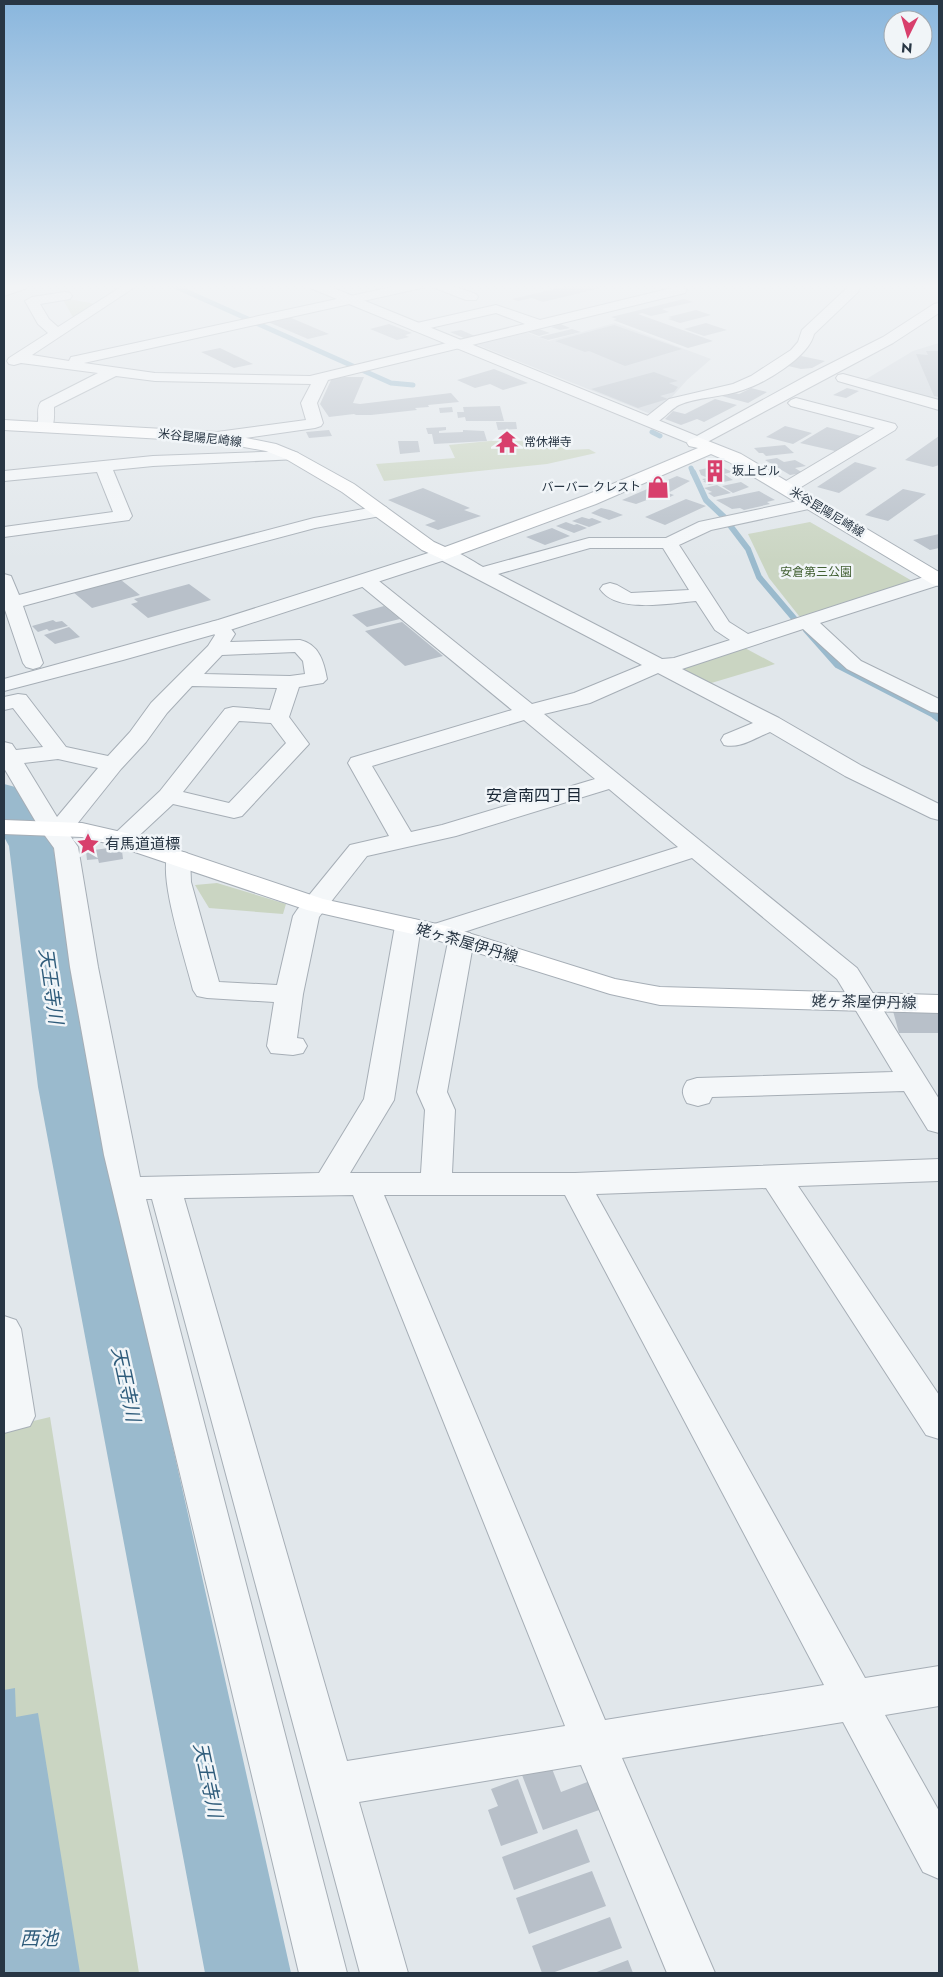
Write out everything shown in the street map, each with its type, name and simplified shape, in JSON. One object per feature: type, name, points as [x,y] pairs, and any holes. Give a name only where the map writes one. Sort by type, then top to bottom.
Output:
[{"type":"main road","name":"米谷昆陽尼崎線","points":[[4,425],[217,438],[270,447],[292,456],[348,488],[436,550]]},
{"type":"main road","name":"米谷昆陽尼崎線","points":[[705,445],[735,458],[787,488],[938,580]]},
{"type":"main road","points":[[436,550],[590,500],[705,445]]},
{"type":"main road","name":"姥ヶ茶屋伊丹線","points":[[4,827],[82,830],[121,839],[316,905],[449,936],[627,991],[660,996],[939,1004]]},
{"type":"street","points":[[44,426],[46,424],[46,405],[103,377]]},
{"type":"street","points":[[168,377],[310,380],[318,377]]},
{"type":"street","points":[[217,438],[315,423],[309,403],[320,380],[319,377]]},
{"type":"street","points":[[540,377],[705,445],[796,404],[843,378],[939,405]]},
{"type":"street","points":[[649,421],[674,402],[738,386],[759,377]]},
{"type":"street","points":[[705,445],[815,377]]},
{"type":"street","points":[[787,488],[889,427],[796,404]]},
{"type":"street","points":[[4,476],[153,461],[292,456]]},
{"type":"street","points":[[4,532],[123,516],[103,466]]},
{"type":"street","points":[[481,573],[590,542],[669,543],[705,526],[812,503]]},
{"type":"street","points":[[11,603],[314,523],[380,511]]},
{"type":"street","points":[[669,543],[722,626],[746,642]]},
{"type":"street","points":[[4,685],[107,660],[367,581],[436,550]]},
{"type":"street","points":[[4,669],[250,603],[436,550],[771,723],[818,752],[882,787],[939,813]]},
{"type":"street","points":[[4,580],[33,662]]},
{"type":"street","points":[[404,841],[359,763],[527,712],[582,698],[659,665],[676,664],[938,580]]},
{"type":"street","points":[[367,581],[847,974],[939,1123]]},
{"type":"street","points":[[610,589],[628,599],[702,595]]},
{"type":"street","points":[[807,622],[854,665],[939,707]]},
{"type":"street","points":[[50,829],[138,737],[159,708],[216,648],[225,634],[218,626]]},
{"type":"street","points":[[187,680],[290,682],[316,679],[313,660],[300,646],[216,648]]},
{"type":"street","points":[[278,717],[290,682]]},
{"type":"street","points":[[4,704],[18,700],[58,752]]},
{"type":"street","points":[[121,839],[168,796],[233,714],[278,717],[298,744],[234,811],[168,796]]},
{"type":"street","points":[[732,740],[771,723]]},
{"type":"street","points":[[113,764],[58,752],[6,753],[50,829],[66,847],[93,1016],[127,1188],[323,1973]]},
{"type":"street","points":[[281,1046],[289,994],[306,916],[360,850],[447,831],[612,782]]},
{"type":"street","points":[[436,1183],[440,1110],[432,1092],[449,936],[696,849]]},
{"type":"street","points":[[178,858],[178,882],[208,990],[289,994]]},
{"type":"street","points":[[328,1184],[379,1100],[408,926]]},
{"type":"street","points":[[697,1089],[913,1080]]},
{"type":"street","points":[[127,1188],[436,1183],[575,1184],[939,1170]]},
{"type":"street","points":[[775,1176],[939,1424]]},
{"type":"street","points":[[364,1184],[593,1742],[691,1973]]},
{"type":"street","points":[[575,1184],[939,1856]]},
{"type":"street","points":[[165,1187],[384,1973]]},
{"type":"street","points":[[4,1329],[17,1416],[4,1418]]},
{"type":"street","points":[[332,1785],[939,1686]]},
{"type":"shaded area","points":[[559,377],[690,377],[671,398],[653,412],[648,413]]},
{"type":"shaded area","points":[[869,377],[939,377],[939,403],[863,381]]},
{"type":"green space","points":[[500,440],[547,441],[567,450],[589,449],[596,453],[547,464],[384,481],[376,464],[455,458],[449,445]]},
{"type":"green space","name":"安倉第三公園","points":[[810,522],[914,582],[805,618],[799,616],[769,578],[748,534]]},
{"type":"green space","points":[[743,647],[775,664],[708,684],[680,671],[682,667]]},
{"type":"green space","points":[[217,883],[286,904],[283,914],[209,908],[195,885]]},
{"type":"green space","points":[[50,1417],[139,1973],[4,1973],[4,1428]]},
{"type":"water","name":"西池","points":[[15,1688],[16,1717],[38,1713],[80,1973],[4,1973],[4,1690]]},
{"type":"building","points":[[364,377],[353,403],[360,404],[451,393],[459,402],[428,405],[429,407],[415,408],[417,410],[329,417],[320,404],[332,378]]},
{"type":"building","points":[[466,377],[514,377],[528,383],[503,390],[490,384],[475,388],[457,380]]},
{"type":"building","points":[[635,377],[668,377],[678,381],[669,383],[678,387],[674,392],[660,396],[668,399],[638,408],[591,389]]},
{"type":"building","points":[[926,377],[939,377],[939,397],[934,396]]},
{"type":"building","points":[[751,388],[767,392],[748,403],[718,395],[725,391],[739,394]]},
{"type":"building","points":[[847,388],[859,391],[846,398],[833,395]]},
{"type":"building","points":[[715,399],[737,405],[704,422],[697,419],[681,425],[665,419],[673,411],[685,414]]},
{"type":"building","points":[[500,406],[504,421],[466,421],[465,417],[458,418],[457,412],[464,412],[463,407]]},
{"type":"building","points":[[452,407],[453,412],[440,413],[439,408]]},
{"type":"building","points":[[496,422],[516,422],[517,429],[498,430]]},
{"type":"building","points":[[785,426],[812,433],[793,444],[766,437]]},
{"type":"building","points":[[446,427],[446,430],[439,431],[439,433],[463,432],[463,430],[484,431],[487,441],[434,444],[432,434],[428,434],[426,428]]},
{"type":"building","points":[[827,427],[861,436],[835,451],[800,443]]},
{"type":"building","points":[[329,430],[332,436],[309,438],[306,432]]},
{"type":"building","points":[[939,436],[939,465],[933,467],[905,460]]},
{"type":"building","points":[[398,441],[418,441],[420,452],[400,454]]},
{"type":"building","points":[[785,445],[794,453],[766,456],[754,448]]},
{"type":"building","points":[[777,458],[784,462],[795,460],[806,466],[795,468],[803,473],[790,475],[765,460]]},
{"type":"building","points":[[855,462],[877,468],[839,493],[817,487]]},
{"type":"building","points":[[715,466],[732,472],[724,474],[733,480],[709,485],[703,481],[705,481],[702,479],[708,478],[701,475],[699,470]]},
{"type":"building","points":[[677,476],[690,481],[668,493],[674,495],[670,497],[663,494],[636,504],[622,500]]},
{"type":"building","points":[[741,482],[749,487],[733,493],[722,486]]},
{"type":"building","points":[[717,485],[731,493],[714,497],[708,493],[712,492],[704,488]]},
{"type":"building","points":[[423,488],[470,508],[464,510],[481,516],[438,530],[425,525],[436,521],[388,500]]},
{"type":"building","points":[[903,489],[926,494],[888,521],[865,515]]},
{"type":"building","points":[[759,491],[775,500],[767,502],[770,504],[744,510],[740,508],[732,509],[716,500]]},
{"type":"building","points":[[686,499],[706,506],[665,525],[645,517]]},
{"type":"building","points":[[601,508],[623,515],[609,520],[591,513]]},
{"type":"building","points":[[582,517],[602,522],[589,527],[572,521]]},
{"type":"building","points":[[566,522],[587,528],[574,533],[556,526]]},
{"type":"building","points":[[552,528],[570,536],[545,545],[526,537]]},
{"type":"building","points":[[939,534],[939,548],[930,550],[913,540]]},
{"type":"building","points":[[121,580],[140,595],[92,608],[73,592]]},
{"type":"building","points":[[189,584],[211,600],[148,618],[131,604],[138,602],[134,599]]},
{"type":"building","points":[[384,606],[400,619],[367,627],[352,615]]},
{"type":"building","points":[[53,620],[56,622],[62,621],[68,626],[38,632],[32,626]]},
{"type":"building","points":[[402,622],[443,656],[405,666],[365,631]]},
{"type":"building","points":[[69,627],[80,637],[55,644],[44,635]]},
{"type":"building","points":[[109,848],[110,853],[122,851],[123,859],[99,863],[98,859],[87,860],[86,851]]},
{"type":"building","points":[[893,1011],[939,1011],[939,1033],[899,1033]]},
{"type":"building","points":[[551,1766],[561,1792],[590,1781],[602,1809],[543,1830],[522,1775]]},
{"type":"building","points":[[518,1779],[538,1833],[501,1846],[488,1810],[498,1806],[491,1789]]},
{"type":"building","points":[[577,1829],[590,1862],[514,1890],[502,1857]]},
{"type":"building","points":[[592,1871],[606,1906],[529,1934],[516,1898]]},
{"type":"building","points":[[610,1917],[622,1948],[552,1973],[542,1973],[532,1946]]},
{"type":"building","points":[[628,1960],[633,1973],[594,1973]]},
{"type":"waterway","points":[[378,377],[391,383],[413,385]]},
{"type":"waterway","points":[[652,432],[660,436]]},
{"type":"waterway","points":[[691,468],[693,473]]},
{"type":"waterway","points":[[693,472],[706,500],[724,517]]},
{"type":"waterway","points":[[729,524],[748,549],[759,577],[798,623]]},
{"type":"waterway","points":[[806,630],[837,665],[936,716]]},
{"type":"waterway","points":[[935,715],[939,718]]},
{"type":"waterway","name":"天王寺川","points":[[4,797],[31,846],[65,1087],[248,1973]]},
{"type":"place","name":"常休禅寺","points":[[507,442]]},
{"type":"place","name":"坂上ビル","points":[[715,471]]},
{"type":"place","name":"バーバー クレスト","points":[[658,487]]},
{"type":"place","name":"有馬道道標","points":[[88,844]]},
{"type":"district","name":"安倉南四丁目","points":[[534,795]]}]
